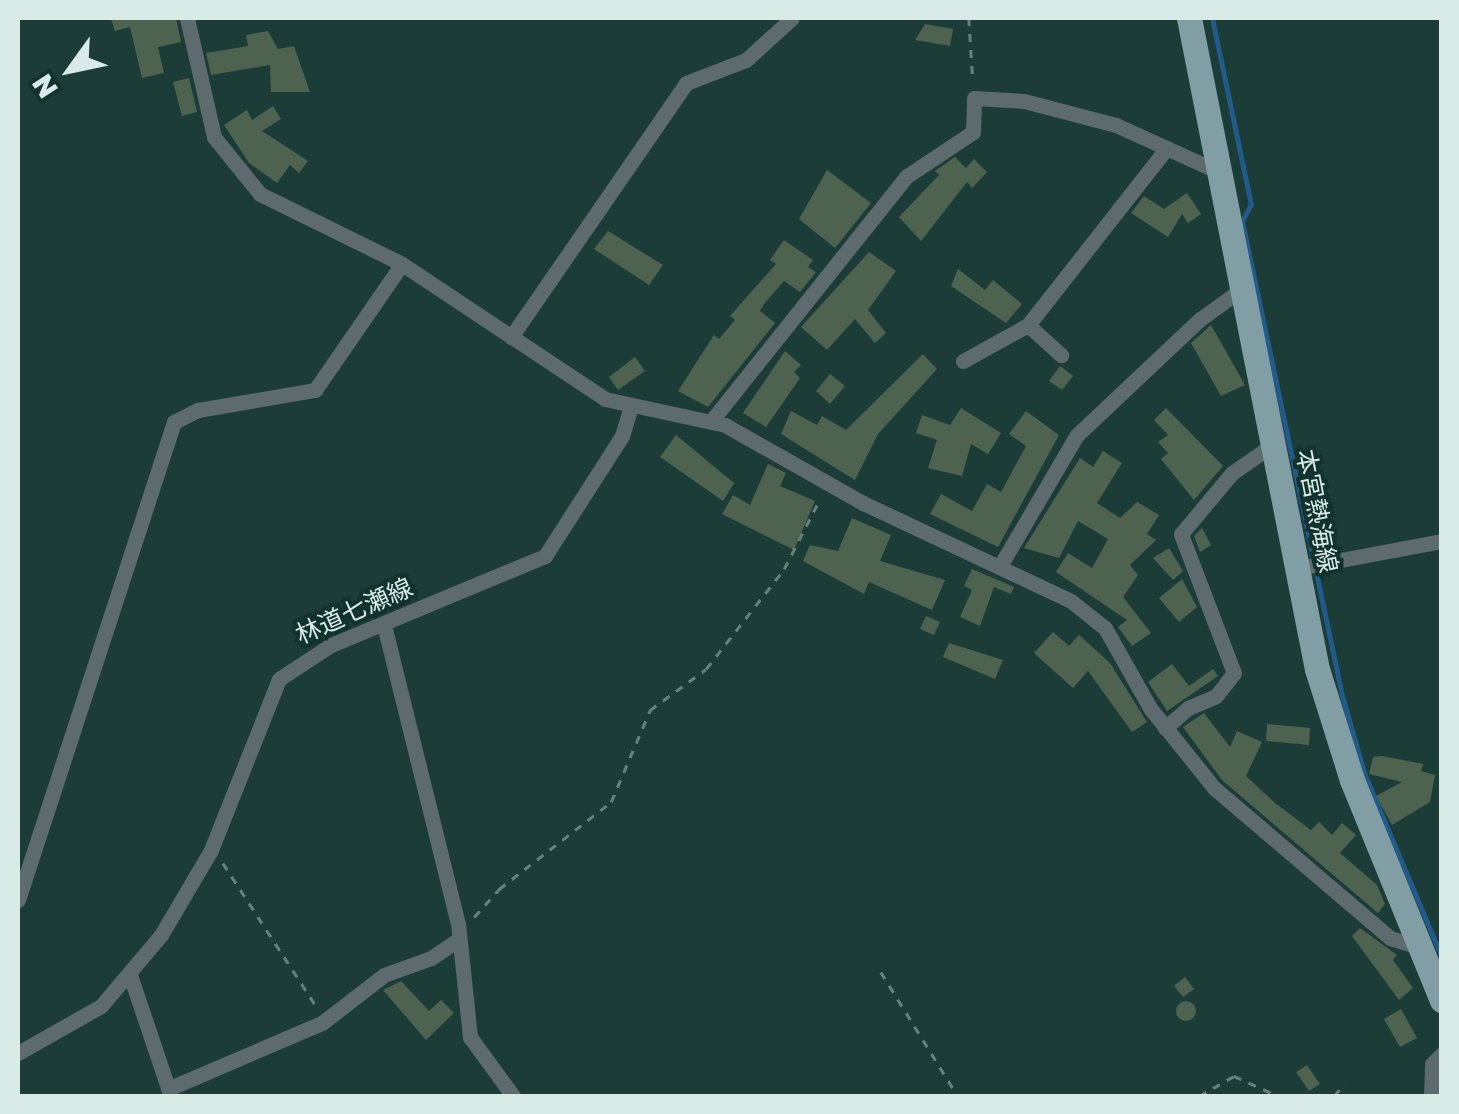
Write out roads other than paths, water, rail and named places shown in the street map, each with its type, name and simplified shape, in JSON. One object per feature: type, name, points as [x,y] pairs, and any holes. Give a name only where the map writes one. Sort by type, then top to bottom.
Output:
[{"type":"main road","name":"本宮熱海線","points":[[1190,18],[1298,568],[1334,730],[1442,1000]]},
{"type":"street","points":[[187,18],[210,127],[238,174],[270,201],[402,264],[587,390],[630,407],[712,420],[826,484],[1000,566],[1096,618],[1165,728],[1214,788],[1271,842],[1390,938],[1420,947]]},
{"type":"street","points":[[511,337],[686,83],[746,60],[792,18]]},
{"type":"street","points":[[712,420],[906,176],[966,141],[973,132],[974,98],[1024,101],[1094,118],[1219,172]]},
{"type":"street","points":[[963,361],[1028,324],[1167,148]]},
{"type":"street","points":[[18,900],[174,422],[198,410],[315,390],[402,264]]},
{"type":"street","points":[[1000,566],[1076,435],[1174,342],[1243,288]]},
{"type":"street","points":[[1028,324],[1061,355]]},
{"type":"street","name":"林道七瀬線","points":[[18,1053],[90,1014],[130,975],[183,903],[211,850],[273,685],[301,660],[506,576],[554,548],[626,428],[630,407]]},
{"type":"street","points":[[1165,728],[1188,708],[1216,696],[1234,674],[1181,534],[1232,473],[1274,444]]},
{"type":"street","points":[[1298,568],[1442,541]]},
{"type":"street","points":[[384,626],[459,934],[472,1044],[513,1096]]},
{"type":"street","points":[[130,975],[170,1092],[322,1022],[384,975],[431,958],[459,934]]},
{"type":"street","points":[[1431,1096],[1432,1064],[1442,1054]]},
{"type":"waterway","points":[[1212,18],[1251,204],[1242,221],[1341,692],[1364,773],[1442,958]]}]
